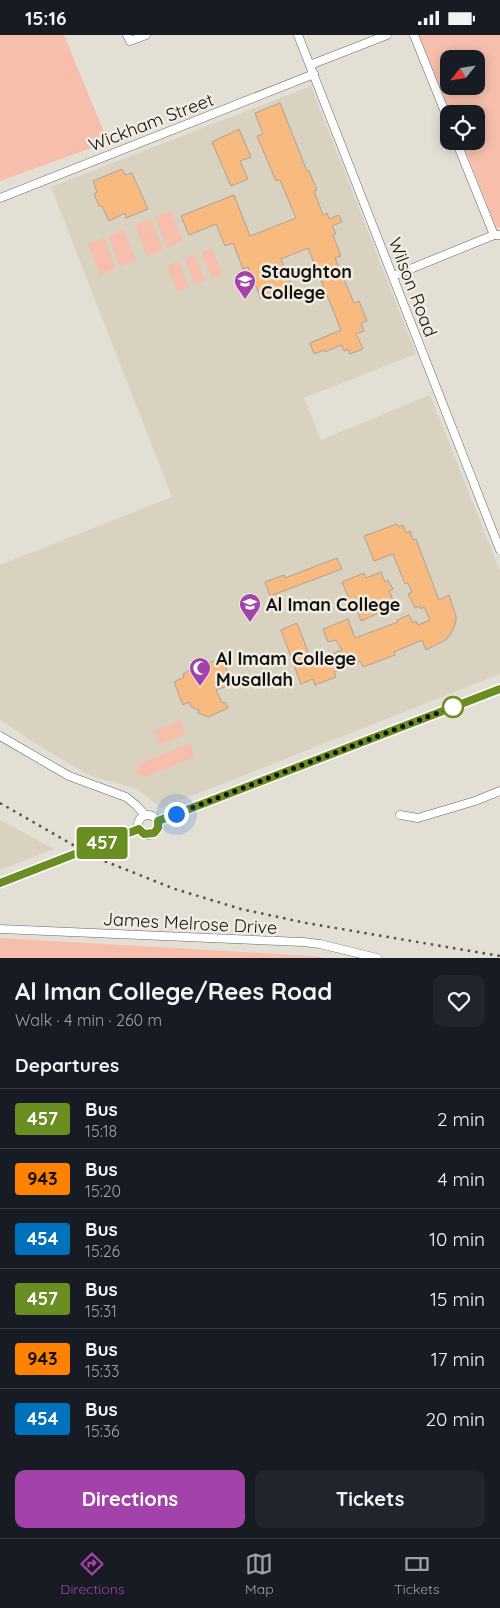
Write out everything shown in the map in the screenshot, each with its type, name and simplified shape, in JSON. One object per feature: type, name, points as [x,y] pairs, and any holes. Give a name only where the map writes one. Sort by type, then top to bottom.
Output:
[{"type":"street","points":[[127,35],[130,41],[146,35]]},
{"type":"street","name":"Wilson Road","points":[[298,35],[500,550]]},
{"type":"street","points":[[310,65],[387,35]]},
{"type":"street","points":[[414,35],[442,105]]},
{"type":"street","name":"Wickham Street","points":[[0,198],[314,74]]},
{"type":"street","points":[[393,276],[497,235],[460,150]]},
{"type":"street","points":[[158,821],[500,689]]},
{"type":"street","points":[[0,736],[69,776],[126,797],[145,815],[154,816],[158,821],[158,828],[154,833],[144,834],[139,829]]},
{"type":"street","points":[[400,815],[418,818],[475,801],[500,791]]},
{"type":"street","points":[[139,829],[140,819],[145,815]]},
{"type":"street","points":[[0,883],[139,829]]},
{"type":"street","name":"James Melrose Drive","points":[[0,929],[320,944],[377,958]]},
{"type":"shaded area","points":[[0,35],[64,35],[108,142],[0,181]]},
{"type":"shaded area","points":[[419,35],[500,35],[500,228],[496,227],[466,150],[485,150],[485,105],[447,105],[443,95],[485,95],[485,50],[440,50],[440,87]]},
{"type":"shaded area","name":"Al Iman College","points":[[311,86],[416,354],[304,398],[321,440],[430,395],[500,571],[500,674],[161,808],[137,789],[91,776],[44,749],[0,720],[0,565],[172,497],[51,187]]},
{"type":"shaded area","points":[[171,211],[183,241],[167,248],[155,217]]},
{"type":"shaded area","points":[[150,219],[163,249],[147,256],[135,225]]},
{"type":"shaded area","points":[[124,230],[136,260],[120,266],[108,236]]},
{"type":"shaded area","points":[[104,238],[116,268],[100,275],[88,244]]},
{"type":"shaded area","points":[[212,248],[222,274],[212,278],[201,253]]},
{"type":"shaded area","points":[[195,255],[205,280],[195,285],[184,259]]},
{"type":"shaded area","points":[[178,261],[189,287],[178,292],[167,266]]},
{"type":"shaded area","points":[[180,720],[185,735],[159,745],[154,731]]},
{"type":"shaded area","points":[[190,743],[195,757],[145,777],[136,773],[139,764]]},
{"type":"shaded area","points":[[0,820],[54,849],[0,870]]},
{"type":"shaded area","points":[[0,938],[313,956],[327,958],[0,958]]},
{"type":"building","points":[[280,103],[307,171],[309,171],[317,190],[314,191],[323,215],[327,213],[329,219],[339,215],[342,222],[332,226],[336,234],[333,235],[341,256],[335,258],[354,303],[359,301],[367,321],[361,323],[364,331],[356,334],[363,349],[350,354],[348,349],[344,351],[341,345],[325,352],[324,350],[314,354],[310,343],[341,330],[308,248],[281,259],[292,287],[261,299],[248,267],[243,269],[233,243],[225,246],[216,224],[189,235],[181,216],[234,195],[250,236],[296,218],[280,180],[276,181],[257,136],[263,134],[255,113]]},
{"type":"building","points":[[239,129],[251,157],[240,161],[248,179],[231,186],[212,142]]},
{"type":"building","points":[[122,169],[125,175],[132,173],[148,209],[126,218],[125,213],[109,221],[94,194],[97,192],[93,181]]},
{"type":"building","points":[[397,524],[399,527],[403,525],[406,533],[410,531],[413,540],[416,539],[439,600],[449,595],[456,616],[452,632],[447,639],[426,650],[422,640],[394,652],[395,655],[363,667],[360,661],[334,672],[336,677],[315,685],[313,679],[301,684],[281,630],[297,623],[312,662],[342,650],[336,640],[328,642],[323,629],[348,619],[355,638],[398,622],[397,620],[409,615],[413,623],[416,621],[418,625],[430,620],[424,607],[421,609],[420,606],[415,608],[408,594],[412,592],[408,583],[405,584],[393,554],[374,561],[364,536]]},
{"type":"building","points":[[337,558],[342,569],[270,596],[265,582],[284,575],[285,578]]},
{"type":"building","points":[[381,572],[385,582],[388,580],[393,589],[389,591],[394,602],[392,607],[361,621],[353,599],[350,601],[342,582],[364,573],[366,578]]},
{"type":"building","name":"Al Imam College Musallah","points":[[222,658],[233,684],[216,690],[222,703],[225,702],[228,708],[208,717],[198,713],[199,710],[191,707],[189,702],[183,705],[174,682],[184,677],[183,674],[192,669]]},
{"type":"railway","points":[[0,803],[94,857],[175,889],[241,909],[306,923],[500,956]]},
{"type":"bus line","name":"457","points":[[0,883],[139,829],[144,834],[151,835],[157,831],[158,821],[500,689]]},
{"type":"place","name":"Staughton College","points":[[245,300]]},
{"type":"place","name":"Al Iman College","points":[[250,623]]},
{"type":"place","name":"Al Imam College Musallah","points":[[200,687]]},
{"type":"route","points":[[176,814],[453,707]]}]
